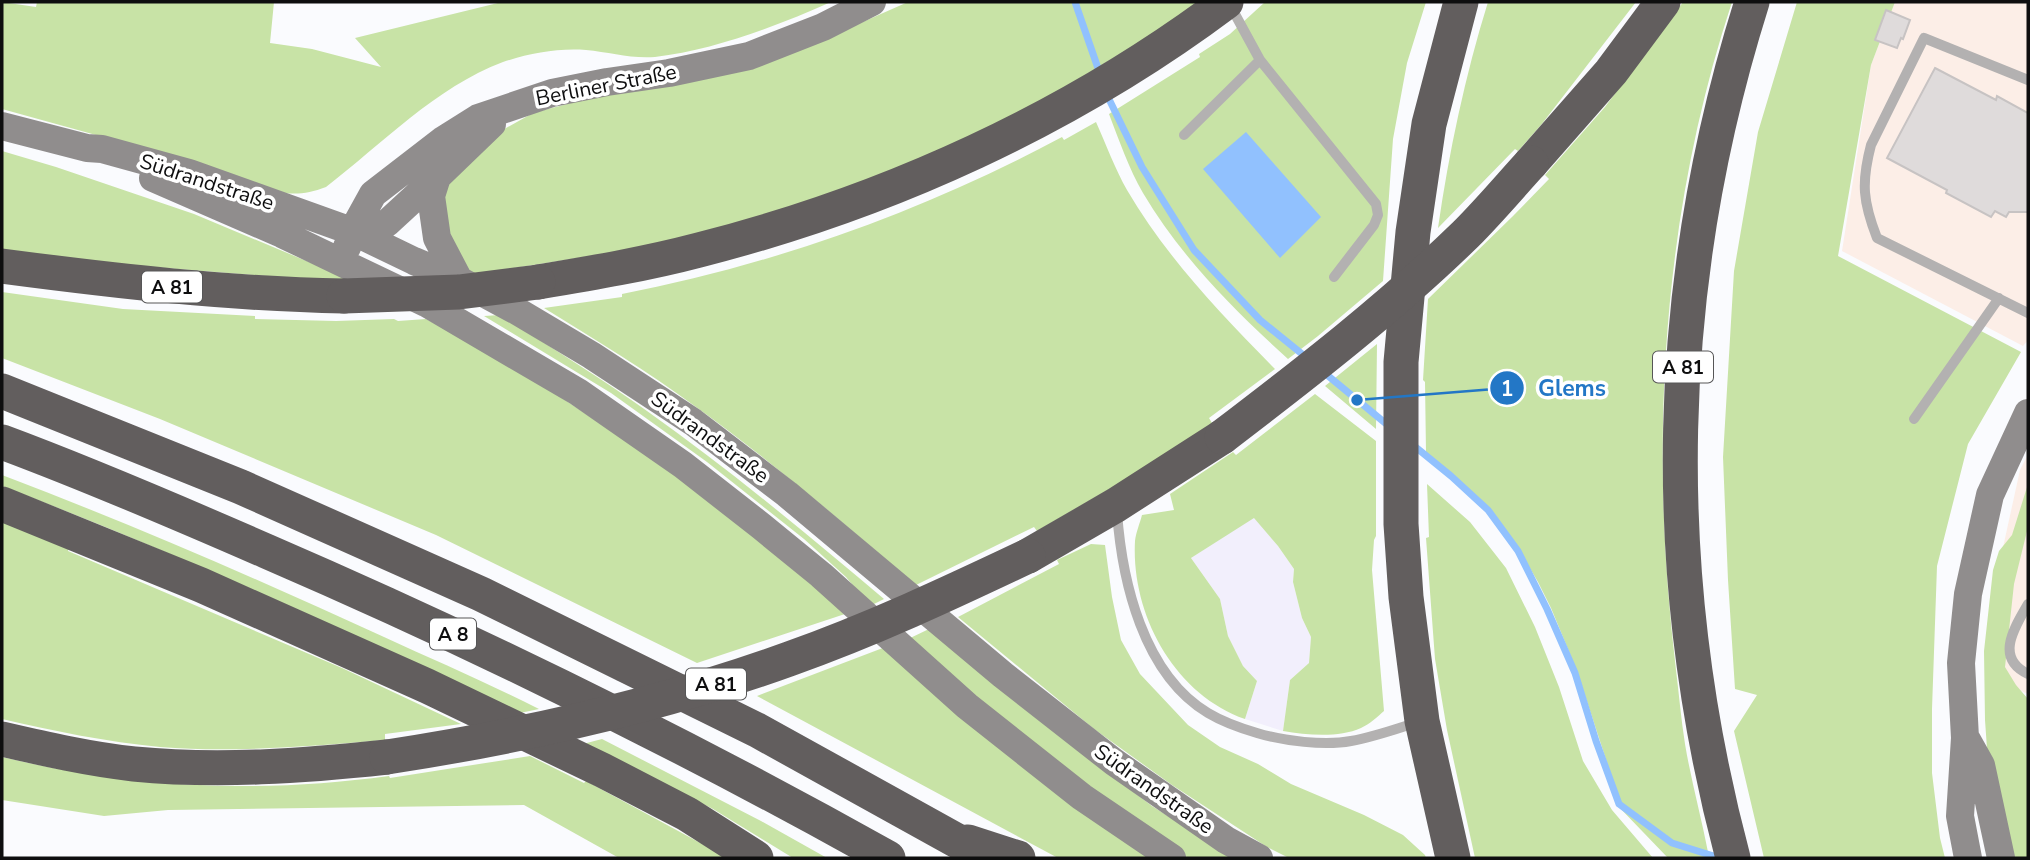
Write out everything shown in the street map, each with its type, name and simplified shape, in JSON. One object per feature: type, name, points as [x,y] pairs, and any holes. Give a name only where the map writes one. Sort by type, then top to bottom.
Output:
[{"type":"highway","name":"A 81","points":[[2,266],[147,284],[268,295],[344,296],[459,292],[619,268],[686,253],[804,220],[933,172],[1113,80],[1227,2]]},
{"type":"highway","points":[[1452,858],[1422,721],[1406,597],[1401,524],[1401,362],[1413,232],[1429,124],[1461,2]]},
{"type":"highway","name":"A 81","points":[[2,738],[134,764],[190,767],[322,764],[387,757],[536,731],[709,687],[791,659],[860,631],[1028,556],[1116,505],[1222,437],[1319,363],[1402,293],[1466,233],[1611,72],[1663,2]]},
{"type":"highway","name":"A 81","points":[[1733,858],[1705,739],[1687,617],[1680,505],[1680,424],[1688,296],[1710,159],[1752,2]]},
{"type":"highway","name":"A 8","points":[[2,391],[241,487],[481,594],[757,730],[988,858]]},
{"type":"highway","name":"A 8","points":[[2,442],[206,525],[461,637],[737,775],[888,858]]},
{"type":"highway","points":[[2,504],[201,585],[427,686],[675,808],[756,858]]},
{"type":"highway","points":[[948,835],[1018,858]]},
{"type":"main road","name":"Berliner Straße","points":[[340,262],[373,194],[443,140],[478,118],[563,91],[749,56],[823,27],[873,2]]},
{"type":"main road","points":[[354,232],[387,223],[511,107]]},
{"type":"main road","name":"Südrandstraße","points":[[2,126],[189,173],[354,232],[459,280],[517,311],[591,355],[693,422],[787,494],[1003,676],[1114,762],[1226,840],[1259,858]]},
{"type":"main road","name":"Südrandstraße","points":[[87,148],[99,156],[282,234],[426,303],[578,392],[683,464],[821,575],[967,706],[1082,797],[1172,858]]},
{"type":"main road","points":[[437,177],[431,196],[437,238],[459,280]]},
{"type":"main road","points":[[1968,858],[1960,816],[1965,738],[1961,663],[1968,594],[1990,495],[2028,413]]},
{"type":"main road","points":[[1965,738],[1981,765],[2001,858]]},
{"type":"lane","points":[[1227,2],[1260,60],[1376,204],[1378,215],[1374,225],[1334,277]]},
{"type":"lane","points":[[2028,80],[1924,38],[1871,145],[1863,192],[1877,238],[2028,313]]},
{"type":"lane","points":[[1184,135],[1260,60]]},
{"type":"lane","points":[[1914,419],[1999,298]]},
{"type":"lane","points":[[1116,505],[1127,580],[1142,632],[1175,685],[1206,711],[1234,726],[1294,742],[1349,742],[1422,721]]},
{"type":"lane","points":[[2028,604],[2018,623],[2009,651],[2011,661],[2028,674]]},
{"type":"shaded area","points":[[1895,2],[2028,2],[2028,340],[2023,346],[1842,251],[1871,65]]},
{"type":"shaded area","points":[[2028,454],[2028,694],[1992,678],[1995,584],[2020,470]]},
{"type":"shaded area","points":[[1254,517],[1294,569],[1293,582],[1302,618],[1311,637],[1309,663],[1290,680],[1283,731],[1245,719],[1257,681],[1243,666],[1228,636],[1220,599],[1191,558]]},
{"type":"green space","points":[[2,2],[36,7],[37,2],[274,2],[270,43],[312,49],[381,67],[355,38],[502,2],[831,2],[745,36],[677,54],[646,57],[565,50],[503,62],[478,73],[432,101],[326,187],[295,194],[276,192],[114,140],[2,109]]},
{"type":"green space","points":[[908,2],[1206,2],[1044,100],[903,170],[699,239],[469,275],[447,235],[442,208],[446,184],[490,137],[533,113],[840,32]]},
{"type":"green space","points":[[1265,2],[1426,2],[1407,63],[1393,139],[1383,281],[1288,359],[1228,301],[1174,239],[1138,184],[1109,114],[1200,57],[1199,54],[1230,34]]},
{"type":"green space","points":[[1488,2],[1636,2],[1541,125],[1518,151],[1515,149],[1438,228],[1458,114]]},
{"type":"green space","points":[[1683,2],[1732,2],[1708,83],[1689,166],[1667,333],[1663,417],[1663,501],[1676,670],[1685,744],[1708,852],[1671,840],[1620,802],[1577,671],[1538,582],[1514,541],[1489,509],[1453,474],[1426,453],[1423,380],[1428,299],[1549,179],[1545,175],[1605,107]]},
{"type":"green space","points":[[1797,2],[1895,2],[1871,65],[1838,256],[2021,352],[1968,444],[1937,566],[1932,773],[1945,858],[1764,858],[1734,731],[1757,695],[1735,689],[1728,580],[1723,457],[1734,271],[1758,132]]},
{"type":"green space","points":[[1096,122],[1123,182],[1159,239],[1215,306],[1275,369],[1209,418],[1212,423],[1126,479],[1037,531],[1034,527],[916,585],[725,428],[640,368],[544,308],[622,297],[622,294],[679,282],[793,251],[957,189],[1062,137],[1064,140]]},
{"type":"green space","points":[[2,151],[194,214],[352,280],[316,280],[2,255]]},
{"type":"green space","points":[[2,292],[123,309],[255,316],[255,319],[426,319],[508,362],[673,472],[851,612],[697,663],[436,535],[160,419],[2,358]]},
{"type":"green space","points":[[500,315],[611,386],[678,433],[767,502],[884,599],[870,606],[846,577],[804,539],[707,462],[611,393],[484,316]]},
{"type":"green space","points":[[1377,344],[1376,429],[1325,386]]},
{"type":"green space","points":[[1315,394],[1376,441],[1376,536],[1372,570],[1384,711],[1361,728],[1333,734],[1283,731],[1290,680],[1309,663],[1311,637],[1302,618],[1293,582],[1294,569],[1254,518],[1191,558],[1220,599],[1228,636],[1243,666],[1257,681],[1245,719],[1220,707],[1197,691],[1178,671],[1149,623],[1136,569],[1135,541],[1142,515],[1174,510],[1170,494],[1233,452],[1236,455]]},
{"type":"green space","points":[[2,475],[242,573],[539,709],[520,713],[263,594],[2,486]]},
{"type":"green space","points":[[1427,484],[1470,522],[1506,568],[1535,627],[1559,687],[1583,761],[1612,810],[1653,858],[1475,858],[1447,730],[1435,659],[1426,538],[1429,537]]},
{"type":"green space","points":[[2028,484],[2028,527],[2014,584],[2005,667],[2028,699],[2028,858],[2012,858],[1988,763],[1984,651],[1993,570],[1999,551],[2012,535]]},
{"type":"green space","points":[[2,522],[69,548],[68,551],[342,668],[461,724],[385,734],[385,740],[273,748],[188,749],[120,742],[2,719]]},
{"type":"green space","points":[[1091,544],[1105,545],[1121,640],[1140,674],[1188,725],[1220,747],[1258,764],[1291,784],[1403,835],[1426,858],[1289,858],[1267,847],[1172,785],[1094,729],[958,617],[1059,564],[1057,560]]},
{"type":"green space","points":[[929,629],[1036,717],[1152,806],[1234,858],[1188,858],[1084,787],[904,641]]},
{"type":"green space","points":[[888,646],[1161,858],[1058,858],[757,696]]},
{"type":"green space","points":[[602,739],[827,858],[793,858],[713,809],[583,744]]},
{"type":"green space","points":[[530,756],[584,783],[586,781],[728,858],[619,858],[524,805],[168,810],[104,816],[2,800],[2,757],[99,776],[194,785],[242,786],[390,778]]},
{"type":"green space","points":[[1618,806],[1671,845],[1710,858],[1668,858]]},
{"type":"water","points":[[1246,132],[1321,217],[1280,258],[1203,169]]},
{"type":"building","points":[[1886,10],[1910,20],[1897,48],[1875,40]]},
{"type":"building","points":[[1935,68],[1996,100],[1997,96],[2028,113],[2028,212],[2009,212],[2006,217],[1995,211],[1991,217],[1887,158]]},
{"type":"waterway","points":[[1075,2],[1100,74]]},
{"type":"waterway","points":[[1107,95],[1142,167],[1194,250],[1260,320],[1307,358]]},
{"type":"waterway","points":[[1321,370],[1390,427]]},
{"type":"waterway","points":[[1413,445],[1488,510],[1518,551],[1575,673],[1619,804],[1672,843],[1720,858]]},
{"type":"place","name":"Glems","points":[[1357,400]]}]
